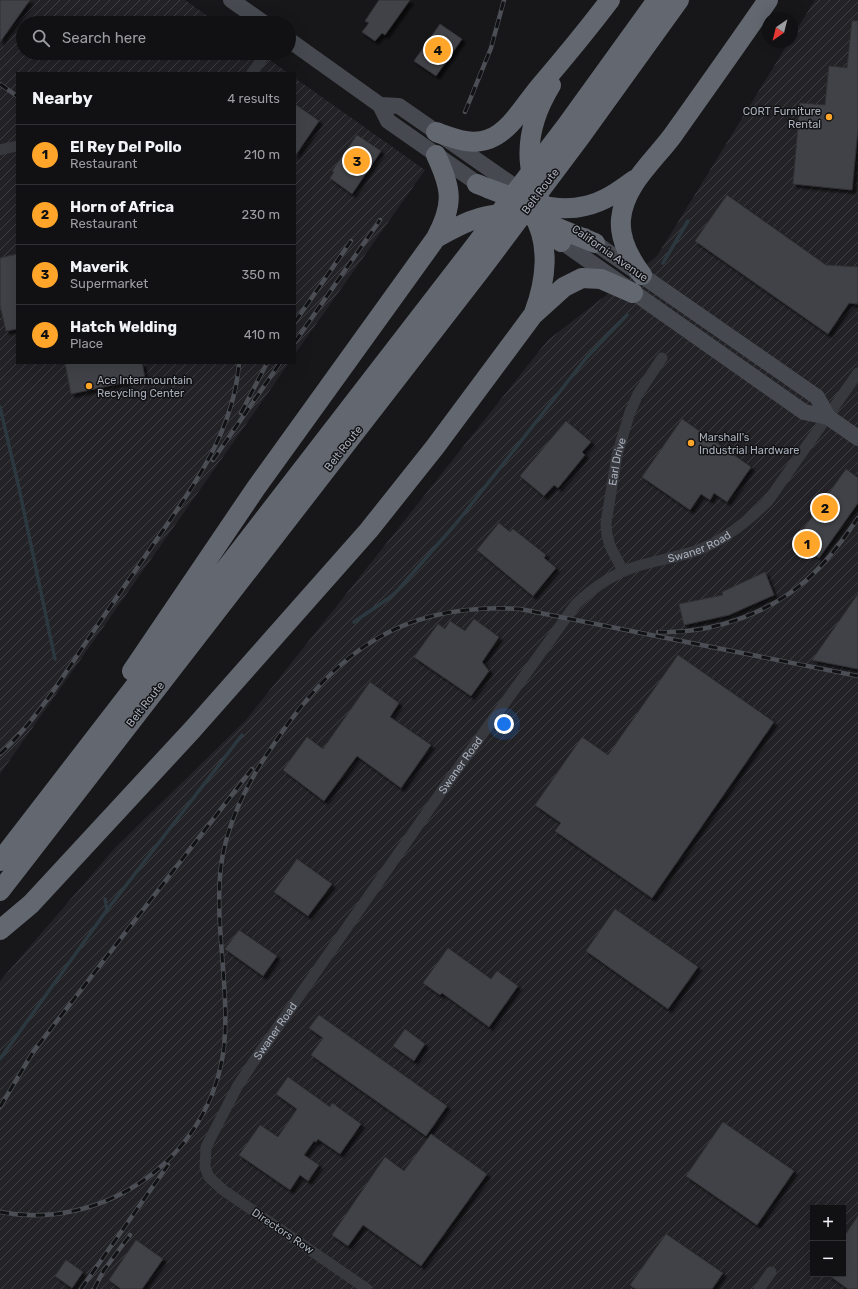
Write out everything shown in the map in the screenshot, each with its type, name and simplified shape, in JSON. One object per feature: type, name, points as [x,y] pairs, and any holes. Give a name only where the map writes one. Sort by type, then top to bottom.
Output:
[{"type":"highway","points":[[436,132],[456,139],[474,142],[489,139],[496,135],[512,121],[584,35],[610,0]]},
{"type":"highway","name":"Belt Route","points":[[574,131],[657,0]]},
{"type":"highway","name":"Belt Route","points":[[0,891],[574,131],[679,0]]},
{"type":"highway","points":[[0,930],[31,904],[187,735],[369,530],[435,447],[534,315],[564,287],[582,278],[637,284],[621,228],[625,201],[638,178],[669,140],[768,0]]},
{"type":"highway","points":[[534,315],[542,290],[544,270],[543,246],[531,166],[530,149],[533,126],[544,97],[584,35]]},
{"type":"highway","points":[[78,761],[117,693],[256,488],[436,238],[447,215],[449,194],[444,172],[436,155]]},
{"type":"highway","points":[[436,238],[460,225],[483,216],[505,214],[539,219],[554,207],[584,207],[609,197],[638,178]]},
{"type":"highway","points":[[506,181],[539,219]]},
{"type":"highway","points":[[477,184],[539,219],[595,243]]},
{"type":"highway","name":"Belt Route","points":[[0,861],[475,262]]},
{"type":"main road","points":[[231,0],[254,16]]},
{"type":"main road","points":[[296,45],[380,105],[388,121],[477,184]]},
{"type":"main road","points":[[380,105],[399,106],[506,181]]},
{"type":"main road","name":"California Avenue","points":[[539,219],[637,284],[804,412],[828,417],[858,438]]},
{"type":"main road","name":"California Avenue","points":[[595,243],[637,284]]},
{"type":"street","points":[[253,72],[261,60]]},
{"type":"street","points":[[0,150],[16,146]]},
{"type":"street","name":"Earl Drive","points":[[623,571],[610,546],[606,529],[616,463],[630,412],[638,394],[662,358]]},
{"type":"street","name":"Swaner Road","points":[[205,1168],[204,1157],[206,1147],[237,1087],[453,775],[576,604],[596,587],[623,571],[698,550],[724,537],[750,519],[768,501],[858,373]]},
{"type":"street","name":"Directors Row","points":[[205,1168],[209,1177],[223,1190],[367,1289]]},
{"type":"street","points":[[759,1289],[771,1272]]},
{"type":"shaded area","points":[[0,0],[185,0],[207,16],[16,16],[16,60],[270,60],[287,72],[16,72],[16,364],[288,364],[0,774]]},
{"type":"shaded area","points":[[815,0],[858,0],[858,1289],[0,1289],[0,981],[115,848],[246,720],[548,340],[657,256],[785,48],[798,48],[798,27]]},
{"type":"shaded area","points":[[296,79],[425,170],[296,353]]},
{"type":"building","points":[[0,0],[30,0],[19,16],[16,16],[16,20],[0,42]]},
{"type":"building","points":[[379,0],[410,0],[385,35],[382,33],[375,41],[362,32],[369,23],[365,21]]},
{"type":"building","name":"CORT Furniture Rental","points":[[852,21],[858,21],[858,128],[852,190],[793,184],[800,103],[825,105],[829,66],[847,68]]},
{"type":"building","points":[[440,24],[462,39],[436,76],[414,61]]},
{"type":"building","points":[[296,105],[319,121],[296,155]]},
{"type":"building","points":[[357,135],[381,151],[352,194],[330,178],[334,172],[332,171]]},
{"type":"building","points":[[727,195],[826,265],[858,267],[858,304],[849,303],[828,334],[695,241]]},
{"type":"building","points":[[16,254],[16,329],[6,331],[0,305],[0,258]]},
{"type":"building","name":"Ace Intermountain Recycling Center","points":[[65,364],[142,364],[145,378],[71,394]]},
{"type":"building","name":"Marshall's Industrial Hardware","points":[[682,419],[751,467],[727,502],[714,493],[710,500],[701,494],[690,510],[642,477]]},
{"type":"building","points":[[566,421],[591,442],[582,452],[585,455],[558,488],[554,485],[544,496],[520,476]]},
{"type":"building","points":[[846,469],[858,478],[858,503],[819,558],[795,541]]},
{"type":"building","points":[[499,523],[510,532],[513,529],[546,555],[544,558],[556,568],[533,596],[477,550]]},
{"type":"building","points":[[765,572],[774,595],[729,615],[684,625],[679,604],[723,595],[722,592]]},
{"type":"building","points":[[858,594],[858,669],[812,660]]},
{"type":"building","points":[[474,619],[499,637],[482,662],[489,671],[471,696],[414,657],[438,624],[445,629],[450,621],[465,631]]},
{"type":"building","points":[[678,655],[774,722],[652,898],[555,831],[561,823],[535,805],[582,737],[608,755]]},
{"type":"building","points":[[370,682],[399,703],[390,717],[431,745],[401,788],[357,756],[324,801],[283,770],[307,737],[323,749]]},
{"type":"building","points":[[297,859],[332,884],[308,916],[274,892]]},
{"type":"building","points":[[615,909],[698,967],[668,1009],[586,951]]},
{"type":"building","points":[[239,930],[277,956],[263,976],[225,949]]},
{"type":"building","points":[[448,948],[491,979],[497,971],[518,986],[489,1027],[442,993],[440,995],[423,983]]},
{"type":"building","points":[[319,1015],[447,1106],[426,1136],[311,1055],[323,1038],[309,1028]]},
{"type":"building","points":[[405,1029],[425,1044],[414,1061],[393,1046]]},
{"type":"building","points":[[288,1077],[330,1107],[332,1103],[361,1124],[340,1154],[318,1139],[316,1142],[314,1141],[304,1155],[319,1165],[308,1181],[300,1175],[290,1190],[239,1155],[260,1125],[278,1137],[297,1109],[276,1094]]},
{"type":"building","points":[[723,1122],[794,1171],[757,1225],[686,1176]]},
{"type":"building","points":[[431,1134],[487,1174],[421,1266],[363,1225],[348,1246],[332,1235],[385,1157],[404,1171]]},
{"type":"building","points":[[858,1216],[858,1289],[848,1289],[831,1277],[846,1277],[846,1234]]},
{"type":"building","points":[[666,1234],[723,1273],[712,1289],[636,1289],[630,1285]]},
{"type":"building","points":[[136,1240],[163,1259],[142,1289],[121,1289],[109,1280]]},
{"type":"building","points":[[66,1260],[83,1272],[72,1288],[55,1276]]},
{"type":"waterway","points":[[663,263],[688,221]]},
{"type":"waterway","points":[[354,622],[398,590],[459,520],[587,357],[627,315]]},
{"type":"waterway","points":[[0,407],[19,488],[55,659]]},
{"type":"waterway","points":[[0,1059],[107,910],[242,735]]},
{"type":"waterway","points":[[105,899],[107,910]]},
{"type":"railway","points":[[465,112],[491,48],[504,0]]},
{"type":"railway","points":[[0,84],[16,95]]},
{"type":"railway","points":[[296,341],[380,220]]},
{"type":"railway","points":[[296,321],[351,241]]},
{"type":"railway","points":[[0,754],[27,725],[52,693],[198,478],[221,434],[236,388],[239,364]]},
{"type":"railway","points":[[241,413],[266,364]]},
{"type":"railway","points":[[213,460],[279,364]]},
{"type":"railway","points":[[658,632],[679,632],[701,629],[743,618],[763,609],[782,598],[816,571],[838,546],[858,518]]},
{"type":"railway","points":[[0,1212],[40,1215],[78,1210],[114,1197],[147,1178],[175,1152],[198,1122],[215,1086],[224,1047],[225,1002],[220,934],[219,889],[221,866],[228,833],[247,787],[274,744],[298,711],[322,682],[348,658],[377,639],[408,624],[441,614],[479,609],[520,609],[858,676]]},
{"type":"railway","points":[[0,1107],[33,1052],[252,769]]},
{"type":"railway","points":[[81,1289],[168,1165]]},
{"type":"railway","points":[[94,1289],[104,1270],[130,1235]]},
{"type":"place","name":"Hatch Welding","points":[[438,50]]},
{"type":"place","name":"CORT Furniture Rental","points":[[829,117]]},
{"type":"place","name":"Maverik","points":[[357,161]]},
{"type":"place","name":"Ace Intermountain Recycling Center","points":[[89,386]]},
{"type":"place","name":"Marshall's Industrial Hardware","points":[[691,443]]},
{"type":"place","name":"Horn of Africa","points":[[825,508]]},
{"type":"place","name":"El Rey Del Pollo","points":[[807,544]]}]
